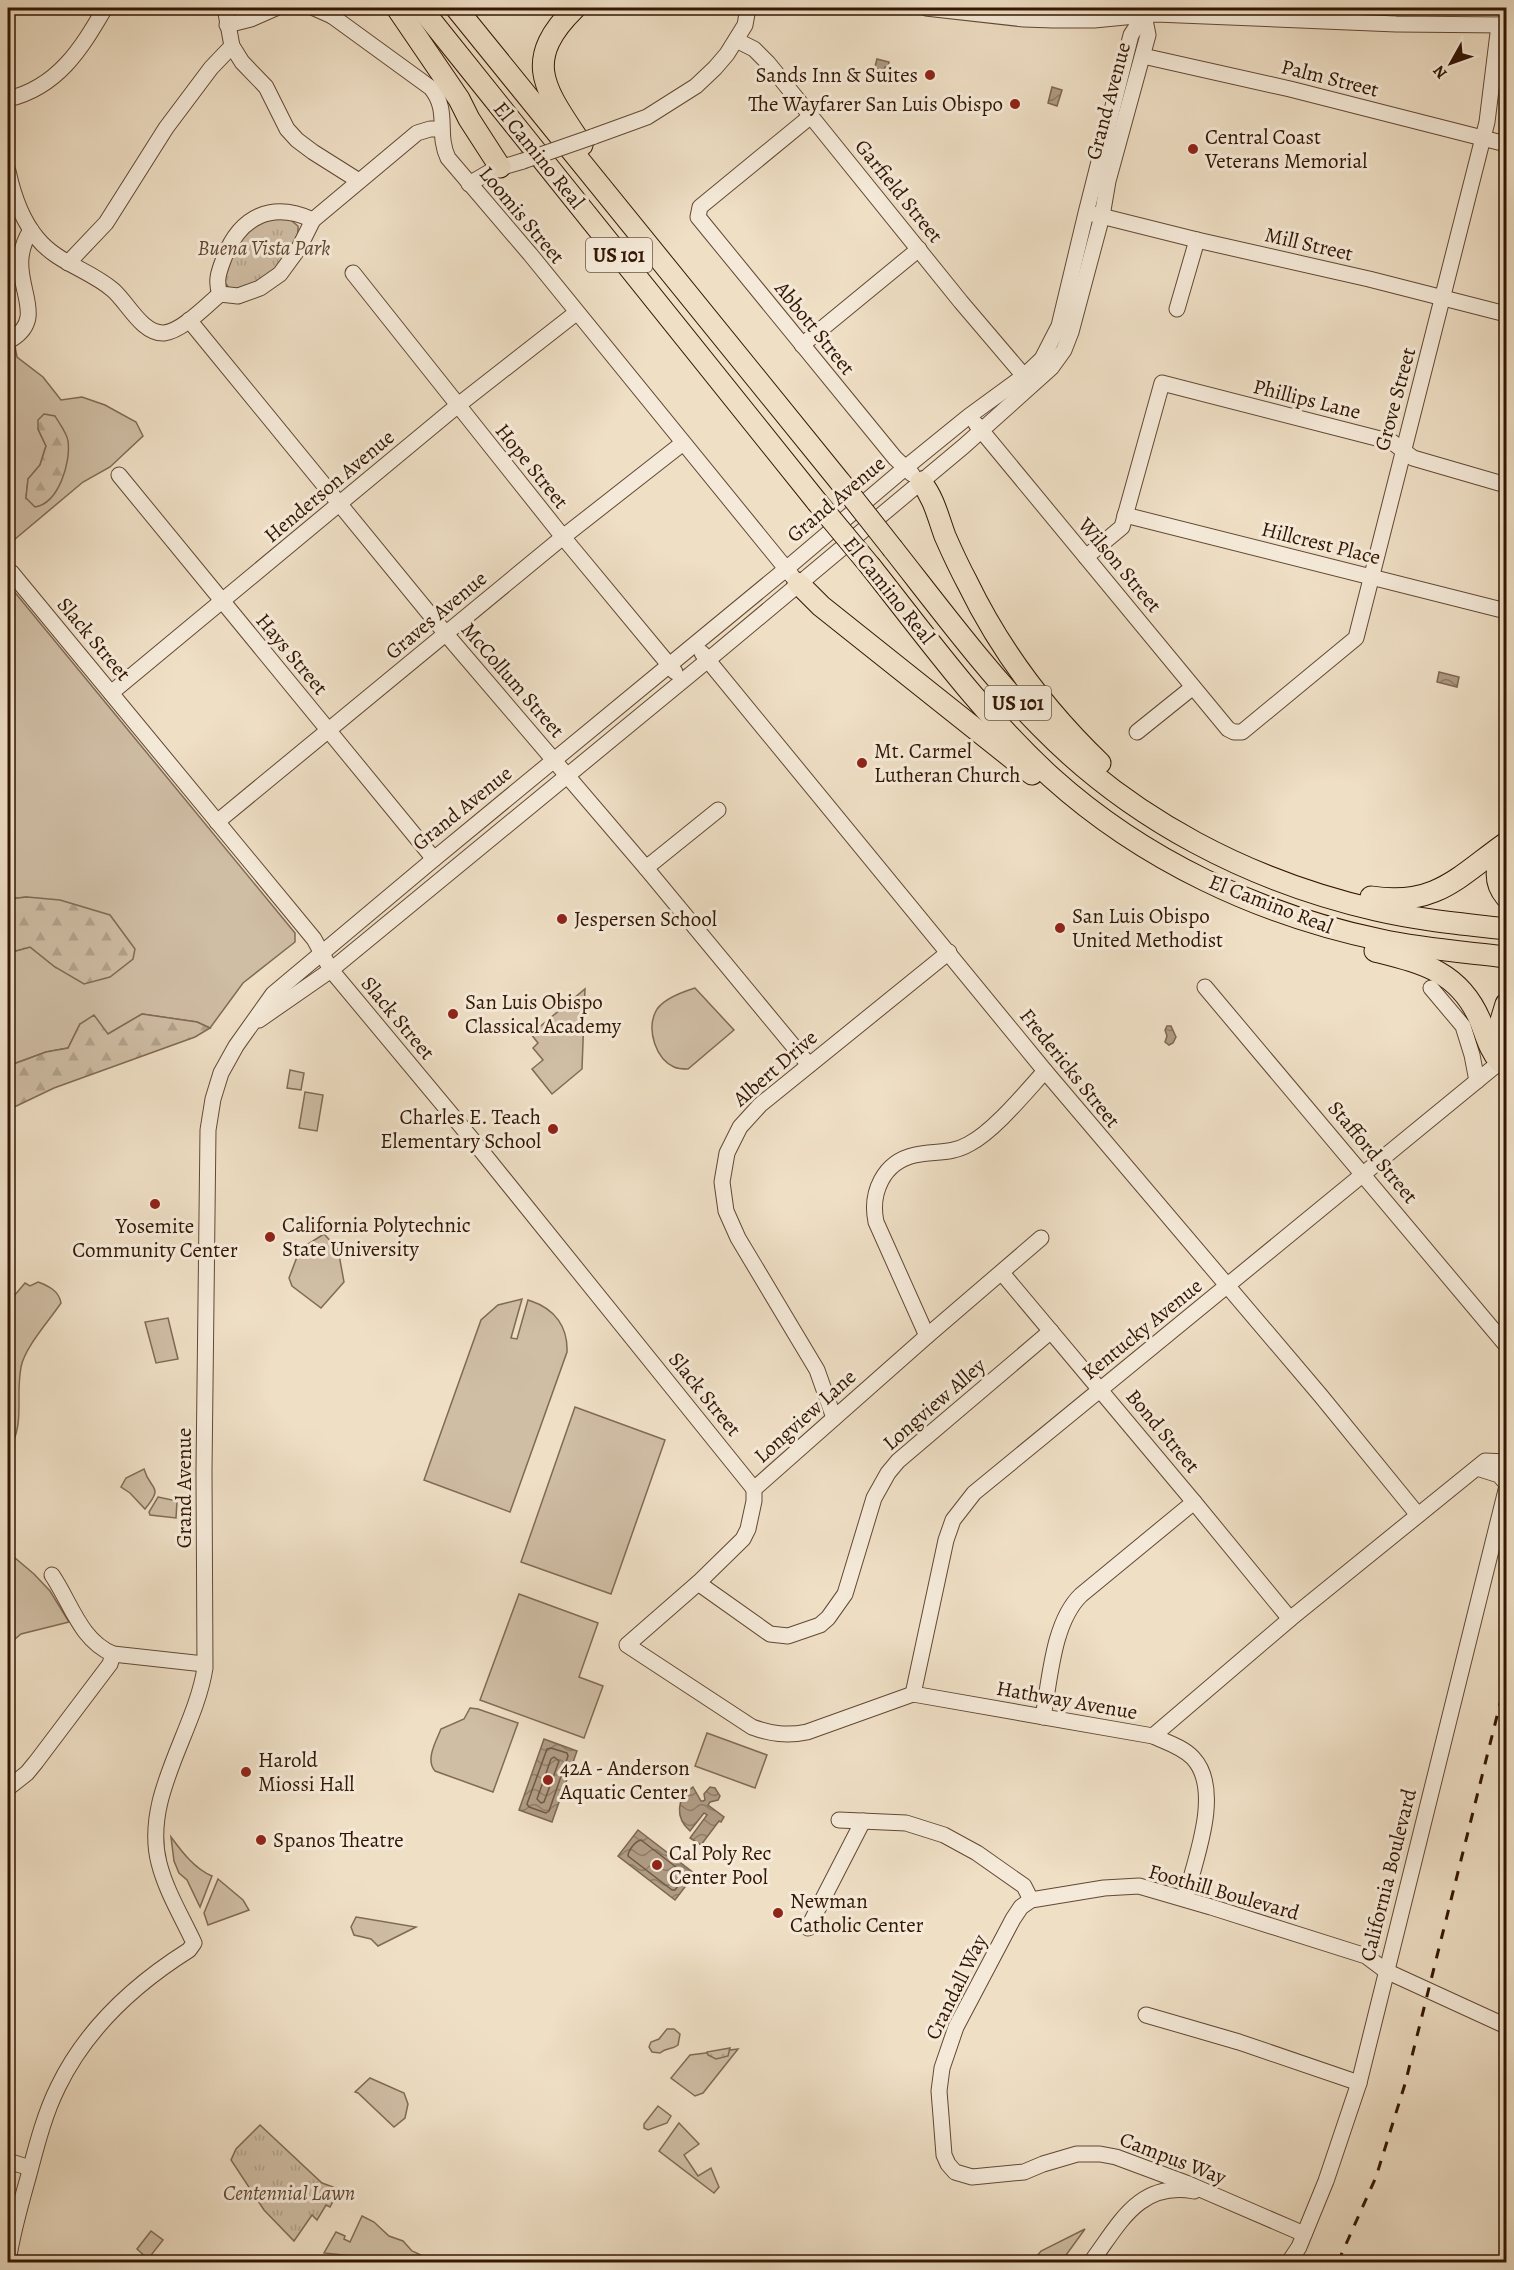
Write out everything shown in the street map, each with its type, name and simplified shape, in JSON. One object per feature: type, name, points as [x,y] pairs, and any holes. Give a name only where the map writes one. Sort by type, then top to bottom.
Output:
[{"type":"highway","points":[[397,8],[459,99],[500,167]]},
{"type":"highway","name":"El Camino Real","points":[[421,8],[979,701],[1052,778],[1083,804],[1127,835],[1173,863],[1227,891],[1313,923],[1384,940],[1506,957]]},
{"type":"highway","name":"El Camino Real","points":[[456,8],[992,673],[1042,728],[1095,776],[1170,828],[1213,852],[1255,871],[1332,899],[1402,915],[1506,929]]},
{"type":"highway","points":[[575,8],[559,23],[550,36],[544,55],[543,71],[555,102],[595,164],[595,181]]},
{"type":"highway","points":[[921,482],[931,494],[946,538],[970,590],[1023,675],[1084,748],[1125,786],[1152,806],[1170,828]]},
{"type":"highway","points":[[792,576],[821,606],[1030,773],[1052,778]]},
{"type":"highway","points":[[1332,899],[1356,895],[1398,899],[1427,895],[1459,880],[1506,843]]},
{"type":"highway","points":[[1506,843],[1498,861],[1496,875],[1497,884],[1506,897]]},
{"type":"highway","points":[[1313,923],[1325,936],[1426,965],[1448,978],[1467,997],[1474,1008],[1491,1052],[1503,1066]]},
{"type":"highway","points":[[1503,1066],[1499,1027],[1506,1004]]},
{"type":"street","points":[[8,99],[26,95],[40,87],[64,67],[85,42],[105,8]]},
{"type":"street","points":[[225,8],[232,46],[242,62],[266,87],[287,129],[297,140],[359,181]]},
{"type":"street","points":[[227,25],[251,19],[276,8]]},
{"type":"street","name":"Loomis Street","points":[[314,8],[332,12],[426,83],[440,102],[443,111],[441,129],[444,150],[448,159],[530,254],[792,576]]},
{"type":"street","points":[[469,184],[500,167],[648,117],[675,100],[716,68],[746,25],[748,8]]},
{"type":"street","points":[[926,8],[1024,19],[1094,20],[1152,12],[1396,24],[1503,25]]},
{"type":"street","name":"Grand Avenue","points":[[30,2168],[52,2100],[81,2049],[113,2009],[189,1950],[194,1943],[165,1883],[159,1862],[155,1827],[159,1803],[200,1692],[204,1664],[208,1130],[213,1099],[221,1073],[236,1046],[273,994],[668,665],[921,482],[1041,379],[1064,350],[1071,332],[1102,216],[1108,181],[1143,56],[1152,12]]},
{"type":"street","name":"Grand Avenue","points":[[251,1026],[331,970],[708,660],[905,468],[969,416],[1024,376],[1042,359],[1059,326],[1131,35],[1152,12]]},
{"type":"street","name":"Grove Street","points":[[1242,732],[1356,638],[1483,138],[1503,25]]},
{"type":"street","name":"Garfield Street","points":[[736,40],[754,49],[1024,376]]},
{"type":"street","points":[[68,263],[106,223],[166,128],[211,68],[232,46]]},
{"type":"street","name":"Palm Street","points":[[1143,56],[1290,89],[1506,144]]},
{"type":"street","name":"Abbott Street","points":[[811,116],[700,207],[698,217],[905,468],[921,482]]},
{"type":"street","points":[[8,171],[14,193],[31,230],[42,244],[68,263],[112,289],[146,327],[154,332],[172,331],[220,294],[238,296],[260,288],[280,274],[299,248],[313,220],[417,133],[430,129],[441,129]]},
{"type":"street","points":[[220,294],[217,279],[228,248],[235,236],[251,221],[264,213],[280,210],[313,220]]},
{"type":"street","name":"Mill Street","points":[[1086,213],[1506,314]]},
{"type":"street","points":[[12,339],[21,331],[25,313],[11,285],[9,263],[15,246],[31,230]]},
{"type":"street","points":[[1177,309],[1197,240]]},
{"type":"street","points":[[802,345],[919,249]]},
{"type":"street","name":"Hope Street","points":[[353,273],[562,537],[682,681]]},
{"type":"street","name":"Henderson Avenue","points":[[111,693],[457,406],[576,313]]},
{"type":"street","name":"McCollum Street","points":[[189,320],[446,634],[646,868],[809,1065]]},
{"type":"street","name":"Phillips Lane","points":[[1125,515],[1162,383],[1392,442],[1413,458],[1506,485]]},
{"type":"street","name":"Wilson Street","points":[[969,416],[1228,729],[1242,732]]},
{"type":"street","name":"Graves Avenue","points":[[217,822],[562,537],[683,443]]},
{"type":"street","name":"Hays Street","points":[[119,476],[434,859]]},
{"type":"street","points":[[1086,557],[1122,527],[1125,515]]},
{"type":"street","name":"Hillcrest Place","points":[[1125,515],[1506,611]]},
{"type":"street","name":"Slack Street","points":[[11,572],[314,939],[331,970],[471,1138],[754,1489]]},
{"type":"street","name":"Fredericks Street","points":[[695,644],[1045,1071],[1335,1412],[1418,1515]]},
{"type":"street","points":[[1137,732],[1193,687]]},
{"type":"street","points":[[646,868],[718,810]]},
{"type":"street","name":"Albert Drive","points":[[834,1418],[818,1370],[738,1238],[726,1211],[723,1182],[727,1153],[740,1127],[760,1105],[949,952]]},
{"type":"street","name":"Stafford Street","points":[[1205,987],[1365,1174],[1506,1345]]},
{"type":"street","points":[[1431,988],[1463,1026],[1477,1081]]},
{"type":"street","name":"Kentucky Avenue","points":[[913,1694],[946,1540],[953,1521],[974,1493],[1477,1081],[1503,1066]]},
{"type":"street","points":[[927,1336],[876,1222],[874,1200],[876,1190],[887,1171],[903,1160],[913,1156],[955,1150],[980,1137],[1045,1071]]},
{"type":"street","name":"Longview Lane","points":[[627,1645],[698,1583],[743,1539],[748,1529],[754,1489],[1041,1238]]},
{"type":"street","name":"Bond Street","points":[[1002,1273],[1290,1619]]},
{"type":"street","name":"Longview Alley","points":[[698,1583],[770,1634],[788,1636],[820,1625],[828,1618],[845,1594],[874,1498],[888,1473],[898,1461],[1051,1331]]},
{"type":"street","name":"Hathway Avenue","points":[[627,1645],[752,1727],[769,1733],[792,1735],[807,1732],[913,1694],[1153,1736],[1290,1619],[1485,1461],[1506,1462]]},
{"type":"street","points":[[1477,1468],[1499,1474],[1506,1483]]},
{"type":"street","name":"California Boulevard","points":[[1289,2262],[1304,2234],[1330,2170],[1359,2083],[1506,1490]]},
{"type":"street","points":[[1043,1717],[1059,1630],[1070,1608],[1081,1595],[1194,1502]]},
{"type":"street","points":[[52,1575],[87,1635],[95,1644],[113,1654],[204,1664]]},
{"type":"street","points":[[8,1788],[27,1773],[36,1762],[110,1664],[113,1654]]},
{"type":"street","points":[[1153,1736],[1192,1757],[1201,1768],[1207,1787],[1208,1806],[1185,1899]]},
{"type":"street","points":[[838,1820],[906,1823],[944,1835],[977,1853],[1024,1886],[1031,1900]]},
{"type":"street","points":[[808,1928],[863,1821]]},
{"type":"street","name":"Foothill Boulevard","points":[[1031,1900],[1104,1888],[1139,1886],[1366,1956],[1386,1971],[1506,2026]]},
{"type":"street","name":"Crandall Way","points":[[1024,2172],[972,2177],[956,2172],[944,2156],[939,2091],[942,2068],[956,2027],[1012,1919],[1021,1907],[1031,1900]]},
{"type":"street","points":[[1146,2015],[1239,2042],[1359,2083]]},
{"type":"street","name":"Campus Way","points":[[1024,2172],[1077,2154],[1116,2157],[1304,2234]]},
{"type":"street","points":[[8,2161],[30,2168],[12,2237],[8,2262]]},
{"type":"street","points":[[1125,2214],[1132,2197],[1151,2180],[1152,2170]]},
{"type":"street","points":[[1091,2262],[1125,2214],[1144,2199],[1160,2191],[1182,2189],[1211,2194]]},
{"type":"green space","name":"Buena Vista Park","points":[[287,217],[298,226],[294,247],[288,256],[272,272],[245,291],[229,288],[223,280],[235,242],[261,219]]},
{"type":"green space","points":[[8,332],[14,341],[17,357],[43,377],[61,400],[82,397],[105,405],[136,422],[143,436],[110,467],[83,482],[8,545],[8,390],[12,381],[8,369]],"holes":[[[38,429],[65,467],[26,498],[28,479],[40,465],[46,446]]]},
{"type":"green space","points":[[44,414],[55,416],[65,431],[68,450],[65,470],[57,490],[51,498],[35,507],[26,498],[28,479],[40,465],[46,446],[38,429],[38,420]]},
{"type":"green space","points":[[8,584],[295,933],[295,942],[243,983],[210,1028],[197,1022],[142,1014],[108,1034],[80,1024],[68,1048],[46,1052],[8,1066],[8,953],[30,947],[55,967],[27,897],[8,899]]},
{"type":"green space","points":[[27,897],[60,900],[110,915],[135,949],[133,959],[110,977],[84,984],[55,967],[30,947],[8,953],[8,899]]},
{"type":"green space","points":[[695,988],[734,1030],[688,1069],[677,1068],[662,1058],[658,1051],[653,1036],[653,1020],[658,1008],[666,1000]]},
{"type":"green space","points":[[585,989],[582,1069],[552,1094],[532,1069],[543,1060],[533,1048],[538,1043],[531,1034]]},
{"type":"green space","points":[[142,1014],[197,1022],[210,1028],[195,1037],[54,1088],[8,1110],[8,1066],[46,1052],[68,1048],[80,1024],[94,1015],[108,1034]]},
{"type":"green space","points":[[290,1070],[304,1073],[301,1090],[287,1088]]},
{"type":"green space","points":[[305,1092],[323,1095],[317,1131],[299,1128]]},
{"type":"green space","points":[[324,1234],[338,1249],[344,1282],[321,1308],[292,1286],[289,1278],[300,1249]]},
{"type":"green space","points":[[38,1282],[53,1290],[61,1303],[23,1359],[19,1379],[17,1431],[8,1453],[8,1303],[25,1283],[30,1286]]},
{"type":"green space","points":[[522,1299],[511,1338],[517,1339],[528,1300],[547,1309],[558,1320],[565,1335],[567,1352],[510,1512],[424,1480],[481,1320],[498,1305]]},
{"type":"green space","points":[[168,1318],[178,1359],[156,1363],[145,1322]]},
{"type":"green space","points":[[575,1407],[665,1440],[611,1594],[521,1562]]},
{"type":"green space","points":[[144,1469],[155,1492],[145,1509],[121,1487],[126,1478]]},
{"type":"green space","points":[[158,1497],[177,1501],[176,1518],[150,1515],[149,1512]]},
{"type":"green space","points":[[8,1552],[50,1591],[69,1622],[21,1634],[8,1645]]},
{"type":"green space","points":[[519,1594],[598,1623],[579,1677],[603,1686],[584,1738],[480,1700]]},
{"type":"green space","points":[[470,1708],[518,1723],[493,1792],[435,1771],[432,1767],[432,1750],[441,1729],[464,1719]]},
{"type":"green space","points":[[707,1733],[767,1755],[755,1788],[695,1766]]},
{"type":"green space","points":[[171,1837],[194,1865],[212,1876],[200,1907],[187,1880],[179,1873],[174,1861]]},
{"type":"green space","points":[[218,1879],[243,1900],[249,1910],[208,1925],[204,1913]]},
{"type":"green space","points":[[356,1917],[416,1927],[378,1946],[371,1939],[354,1935],[351,1927]]},
{"type":"green space","points":[[667,2029],[674,2029],[680,2034],[678,2045],[660,2053],[652,2052],[649,2047],[651,2042],[659,2039]]},
{"type":"green space","points":[[730,2048],[728,2056],[716,2059],[707,2052]]},
{"type":"green space","points":[[738,2049],[703,2093],[695,2096],[671,2078],[690,2055]]},
{"type":"green space","points":[[370,2078],[404,2093],[408,2104],[405,2118],[394,2127],[355,2092]]},
{"type":"green space","points":[[658,2106],[671,2116],[667,2123],[648,2130],[644,2128],[644,2124]]},
{"type":"green space","points":[[679,2123],[699,2144],[684,2155],[698,2176],[711,2168],[719,2187],[714,2193],[659,2151]]},
{"type":"green space","name":"Centennial Lawn","points":[[260,2125],[322,2183],[336,2188],[338,2192],[330,2207],[326,2205],[317,2220],[312,2215],[294,2241],[264,2210],[231,2160],[236,2149]]},
{"type":"green space","points":[[362,2216],[374,2222],[389,2236],[403,2241],[412,2251],[436,2262],[368,2262],[361,2261],[361,2257],[324,2253],[336,2232],[345,2236],[344,2239],[350,2242]]},
{"type":"green space","points":[[1085,2229],[1061,2262],[1032,2262],[1041,2251]]},
{"type":"green space","points":[[151,2231],[163,2240],[148,2259],[137,2249]]},
{"type":"water","points":[[877,59],[889,62],[888,67],[885,67],[882,80],[872,78]]},
{"type":"water","points":[[1052,87],[1062,90],[1057,106],[1048,103]]},
{"type":"water","points":[[1439,672],[1459,677],[1457,687],[1437,682]]},
{"type":"water","points":[[1167,1026],[1171,1026],[1176,1037],[1169,1045],[1165,1042]]},
{"type":"water","name":"42A - Anderson Aquatic Center","points":[[544,1739],[577,1751],[552,1822],[519,1810]]},
{"type":"water","points":[[693,1787],[701,1801],[705,1800],[704,1794],[710,1787],[715,1788],[720,1796],[718,1800],[708,1805],[724,1817],[701,1845],[690,1838],[707,1815],[704,1813],[690,1831],[680,1814],[683,1797]]},
{"type":"water","name":"Cal Poly Rec Center Pool","points":[[638,1830],[695,1874],[675,1900],[618,1856]]},
{"type":"railway","points":[[1338,2262],[1376,2177],[1405,2084],[1506,1680]]},
{"type":"place","name":"Sands Inn & Suites","points":[[930,75]]},
{"type":"place","name":"The Wayfarer San Luis Obispo","points":[[1015,104]]},
{"type":"place","name":"Central Coast Veterans Memorial","points":[[1193,149]]},
{"type":"place","name":"Mt. Carmel Lutheran Church","points":[[862,763]]},
{"type":"place","name":"Jespersen School","points":[[562,919]]},
{"type":"place","name":"San Luis Obispo United Methodist","points":[[1060,928]]},
{"type":"place","name":"San Luis Obispo Classical Academy","points":[[453,1014]]},
{"type":"place","name":"Charles E. Teach Elementary School","points":[[553,1129]]},
{"type":"place","name":"Yosemite Community Center","points":[[155,1204]]},
{"type":"place","name":"California Polytechnic State University","points":[[270,1237]]},
{"type":"place","name":"Harold Miossi Hall","points":[[246,1772]]},
{"type":"place","name":"42A - Anderson Aquatic Center","points":[[548,1780]]},
{"type":"place","name":"Spanos Theatre","points":[[261,1840]]},
{"type":"place","name":"Cal Poly Rec Center Pool","points":[[657,1865]]},
{"type":"place","name":"Newman Catholic Center","points":[[778,1913]]}]
